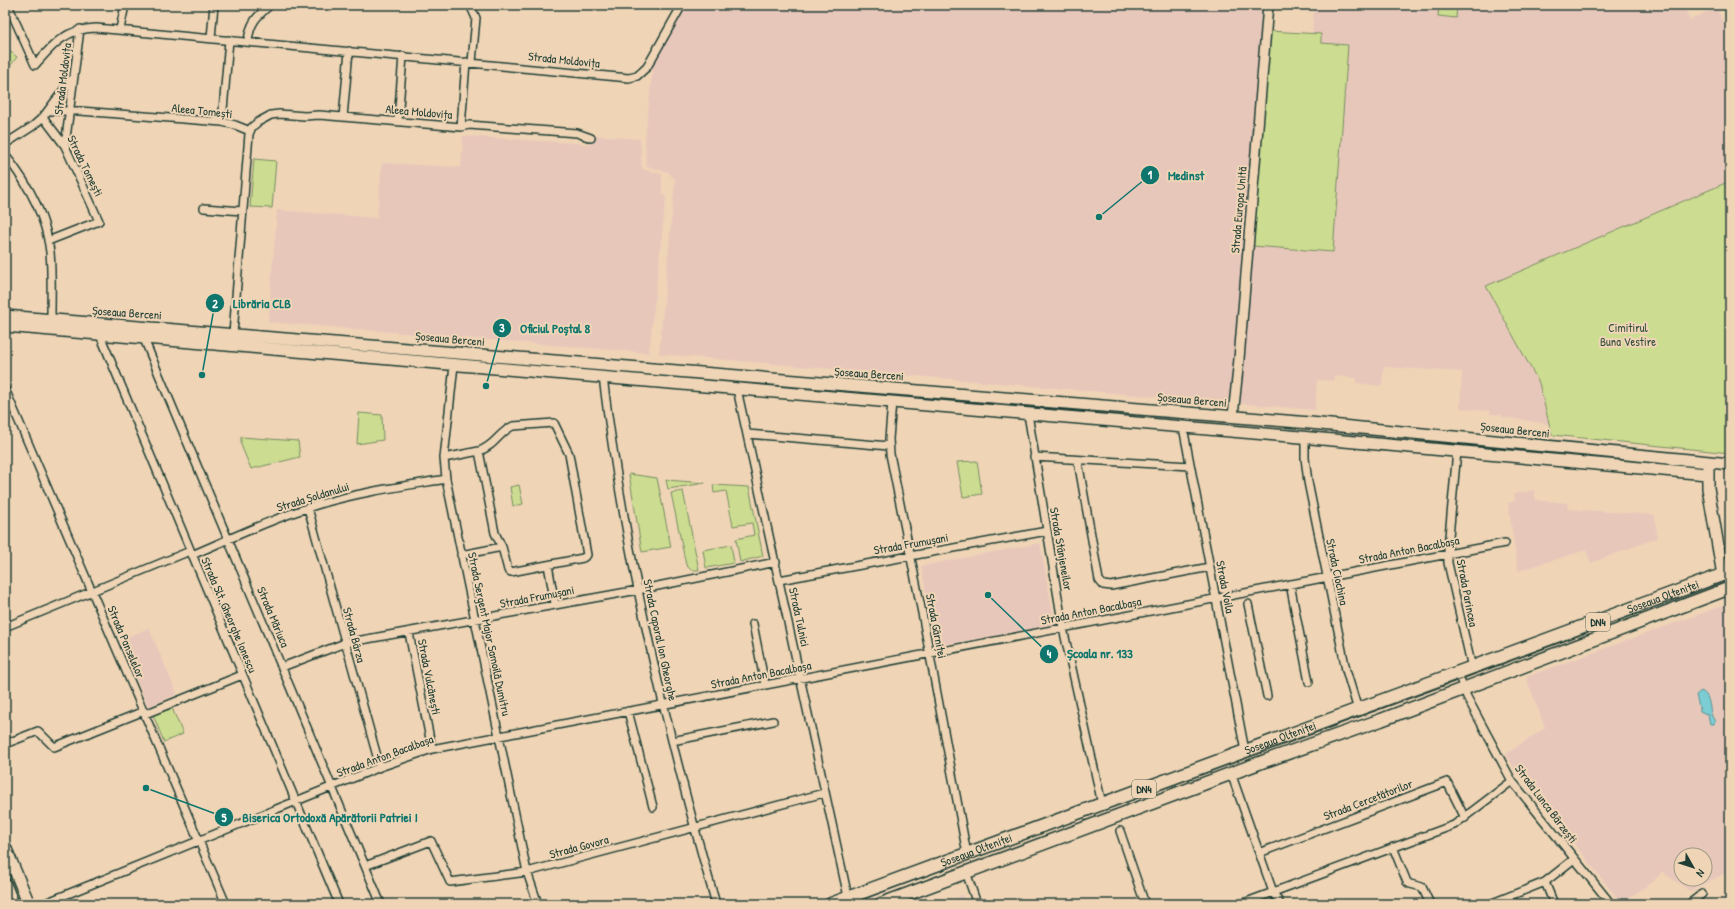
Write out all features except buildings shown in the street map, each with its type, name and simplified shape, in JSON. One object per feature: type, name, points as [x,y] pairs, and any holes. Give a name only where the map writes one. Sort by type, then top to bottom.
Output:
[{"type":"main road","name":"Șoseaua Berceni","points":[[5,316],[1233,416],[1730,464]]},
{"type":"main road","name":"Șoseaua Berceni","points":[[5,326],[1305,437],[1707,474]]},
{"type":"main road","points":[[537,372],[538,360]]},
{"type":"main road","points":[[850,398],[851,386]]},
{"type":"main road","points":[[992,410],[993,396]]},
{"type":"main road","points":[[1380,444],[1382,430]]},
{"type":"main road","points":[[1708,462],[1707,474],[1729,588]]},
{"type":"main road","name":"Șoseaua Olteniței","points":[[831,904],[1727,574]]},
{"type":"main road","name":"Șoseaua Olteniței","points":[[881,904],[1231,773],[1381,720],[1729,588]]},
{"type":"main road","points":[[5,847],[29,904]]},
{"type":"main road","points":[[5,884],[13,904]]},
{"type":"street","points":[[8,5],[35,65],[56,42],[68,34],[80,29]]},
{"type":"street","points":[[120,30],[125,5]]},
{"type":"street","points":[[211,38],[214,5]]},
{"type":"street","points":[[248,41],[250,26],[270,5]]},
{"type":"street","points":[[461,127],[476,18],[470,5]]},
{"type":"street","name":"Strada Moldovița","points":[[65,146],[80,29],[100,28],[633,77],[641,74],[650,63],[682,5]]},
{"type":"street","name":"Strada Europa Unită","points":[[1233,416],[1268,5]]},
{"type":"street","points":[[222,122],[229,40]]},
{"type":"street","points":[[343,117],[349,51]]},
{"type":"street","points":[[398,122],[403,56]]},
{"type":"street","points":[[5,144],[33,126],[43,117],[74,76]]},
{"type":"street","points":[[48,111],[70,110]]},
{"type":"street","name":"Aleea Tomești","points":[[70,110],[222,122],[250,131]]},
{"type":"street","name":"Aleea Moldovița","points":[[250,131],[258,122],[275,114],[343,117],[461,127],[469,125],[577,133],[591,138]]},
{"type":"street","name":"Strada Tomești","points":[[43,117],[65,146],[99,221],[48,241]]},
{"type":"street","points":[[233,334],[242,211],[250,131]]},
{"type":"street","points":[[5,155],[22,178],[34,200],[48,241],[51,269],[51,320]]},
{"type":"street","points":[[204,208],[242,211]]},
{"type":"street","name":"Strada Slt. Gheorghe Ionescu","points":[[100,335],[339,904]]},
{"type":"street","name":"Strada Măriuca","points":[[144,339],[381,904]]},
{"type":"street","name":"Strada Sergent Major Samoilă Dumitru","points":[[454,365],[444,458],[446,480],[527,872],[538,904]]},
{"type":"street","name":"Strada Caporal Ion Gheorghe","points":[[603,377],[638,590],[672,741],[716,904]]},
{"type":"street","name":"Strada Panselelor","points":[[5,389],[226,904]]},
{"type":"street","name":"Strada Tulnici","points":[[737,389],[780,580],[824,793],[848,897]]},
{"type":"street","name":"Strada Gârniței","points":[[892,402],[889,446],[968,854]]},
{"type":"street","name":"Strada Stânjeneilor","points":[[1028,414],[1034,457],[1064,628],[1102,804]]},
{"type":"street","points":[[444,458],[479,451],[491,446],[513,426],[555,424],[569,454],[587,552],[584,558],[510,572],[508,570],[502,547],[495,533],[479,451]]},
{"type":"street","name":"Strada Voila","points":[[1183,427],[1245,751]]},
{"type":"street","points":[[747,434],[889,446]]},
{"type":"street","name":"Strada Ciochina","points":[[1305,437],[1306,470],[1346,670],[1358,710]]},
{"type":"street","name":"Strada Parincea","points":[[1457,451],[1448,554],[1449,568],[1472,668]]},
{"type":"street","points":[[1034,457],[1078,461],[1190,466]]},
{"type":"street","points":[[1078,461],[1099,580],[1103,585],[1111,586],[1210,567]]},
{"type":"street","name":"Strada Șoldanului","points":[[5,627],[92,591],[308,508],[355,495],[446,480]]},
{"type":"street","name":"Strada Bârza","points":[[308,508],[380,767]]},
{"type":"street","name":"Strada Frumușani","points":[[780,580],[911,555],[1047,532]]},
{"type":"street","name":"Strada Anton Bacalbașa","points":[[43,904],[296,803],[380,767],[432,749],[1505,543]]},
{"type":"street","points":[[461,555],[502,547]]},
{"type":"street","name":"Strada Frumușani","points":[[282,667],[345,643],[638,590],[776,562]]},
{"type":"street","points":[[548,565],[555,604]]},
{"type":"street","points":[[1290,584],[1309,682]]},
{"type":"street","name":"Strada Voila","points":[[1248,604],[1267,696]]},
{"type":"street","points":[[752,624],[765,685]]},
{"type":"street","name":"Strada Vulcănești","points":[[409,632],[432,749]]},
{"type":"street","name":"Strada Lunca Bârzești","points":[[1458,673],[1463,688],[1512,781],[1612,904]]},
{"type":"street","points":[[5,744],[38,730],[54,747],[242,675]]},
{"type":"street","points":[[628,711],[653,807]]},
{"type":"street","points":[[672,741],[773,721]]},
{"type":"street","points":[[1231,773],[1273,892],[1280,904]]},
{"type":"street","points":[[1241,904],[1454,825],[1512,781]]},
{"type":"street","name":"Strada Cercetătorilor","points":[[1259,853],[1447,782],[1465,818]]},
{"type":"street","name":"Strada Govora","points":[[365,866],[431,841],[450,882],[527,872],[824,793]]},
{"type":"street","points":[[1120,831],[1145,904]]},
{"type":"street","points":[[1393,847],[1407,882],[1422,887],[1430,904]]},
{"type":"street","points":[[1490,904],[1545,882],[1574,859]]},
{"type":"street","points":[[966,872],[978,904]]},
{"type":"street","points":[[1545,882],[1554,904]]},
{"type":"street","points":[[1689,904],[1702,894]]},
{"type":"shaded area","points":[[687,5],[1257,5],[1259,9],[1264,9],[1236,360],[1230,403],[659,354],[675,180],[668,172],[646,166],[645,140],[653,64]]},
{"type":"shaded area","points":[[1272,5],[1683,5],[1690,20],[1716,7],[1730,35],[1730,181],[1486,286],[1539,383],[1549,424],[1502,417],[1502,415],[1490,414],[1490,411],[1460,408],[1462,372],[1384,367],[1382,386],[1356,383],[1356,378],[1334,376],[1334,381],[1317,380],[1315,410],[1234,403],[1248,246],[1331,252],[1348,45],[1321,43],[1321,35],[1312,34],[1314,9]]},
{"type":"shaded area","points":[[592,135],[640,139],[642,169],[662,174],[662,193],[666,197],[649,353],[268,322],[277,210],[377,218],[382,163],[461,167],[463,136],[591,144]]},
{"type":"shaded area","points":[[1534,490],[1536,500],[1567,503],[1568,509],[1655,515],[1657,538],[1591,563],[1586,550],[1518,571],[1508,503],[1515,501],[1514,494]]},
{"type":"shaded area","points":[[1040,543],[1055,624],[936,646],[921,566]]},
{"type":"shaded area","points":[[1730,603],[1730,871],[1713,880],[1713,847],[1673,847],[1673,879],[1662,872],[1653,882],[1621,903],[1514,768],[1506,754],[1545,728],[1526,677]]},
{"type":"shaded area","points":[[149,628],[177,694],[148,707],[120,640]]},
{"type":"shaded area","points":[[1684,887],[1698,887],[1690,891]]},
{"type":"shaded area","points":[[962,894],[966,904],[951,904]]},
{"type":"green space","points":[[1439,5],[1457,5],[1456,18],[1438,16]]},
{"type":"green space","points":[[1269,31],[1321,34],[1321,43],[1348,45],[1333,252],[1252,246]]},
{"type":"green space","points":[[8,50],[17,57],[5,73],[5,54]]},
{"type":"green space","points":[[254,159],[276,161],[272,208],[250,207]]},
{"type":"green space","name":"Cimitirul Buna Vestire","points":[[1730,181],[1730,453],[1552,435],[1539,383],[1486,286]]},
{"type":"green space","points":[[359,413],[382,415],[383,440],[357,444]]},
{"type":"green space","points":[[241,437],[298,441],[300,457],[251,469],[241,445]]},
{"type":"green space","points":[[977,461],[982,494],[963,497],[957,462]]},
{"type":"green space","points":[[629,474],[657,478],[671,547],[642,552]]},
{"type":"green space","points":[[666,480],[705,483],[668,489]]},
{"type":"green space","points":[[519,485],[523,504],[513,506],[510,487]]},
{"type":"green space","points":[[713,485],[749,487],[763,556],[740,562],[736,539],[754,535],[752,523],[733,526],[726,491],[714,493]]},
{"type":"green space","points":[[683,491],[699,570],[691,570],[686,565],[671,493]]},
{"type":"green space","points":[[731,545],[734,563],[706,568],[703,550]]},
{"type":"green space","points":[[172,708],[183,734],[164,742],[153,715]]},
{"type":"green space","points":[[5,861],[23,904],[21,904],[5,867]]},
{"type":"water","points":[[1701,691],[1705,693],[1709,701],[1711,714],[1715,721],[1714,724],[1710,724],[1708,715],[1700,711],[1696,695]]},
{"type":"tram line","points":[[849,904],[1460,680],[1730,579]]},
{"type":"place","name":"Medinst","points":[[1099,217]]},
{"type":"place","name":"Librăria CLB","points":[[202,375]]},
{"type":"place","name":"Oficiul Poștal 8","points":[[486,386]]},
{"type":"place","name":"Școala nr. 133","points":[[988,595]]},
{"type":"place","name":"Biserica Ortodoxă Apărătorii Patriei I","points":[[146,788]]}]
